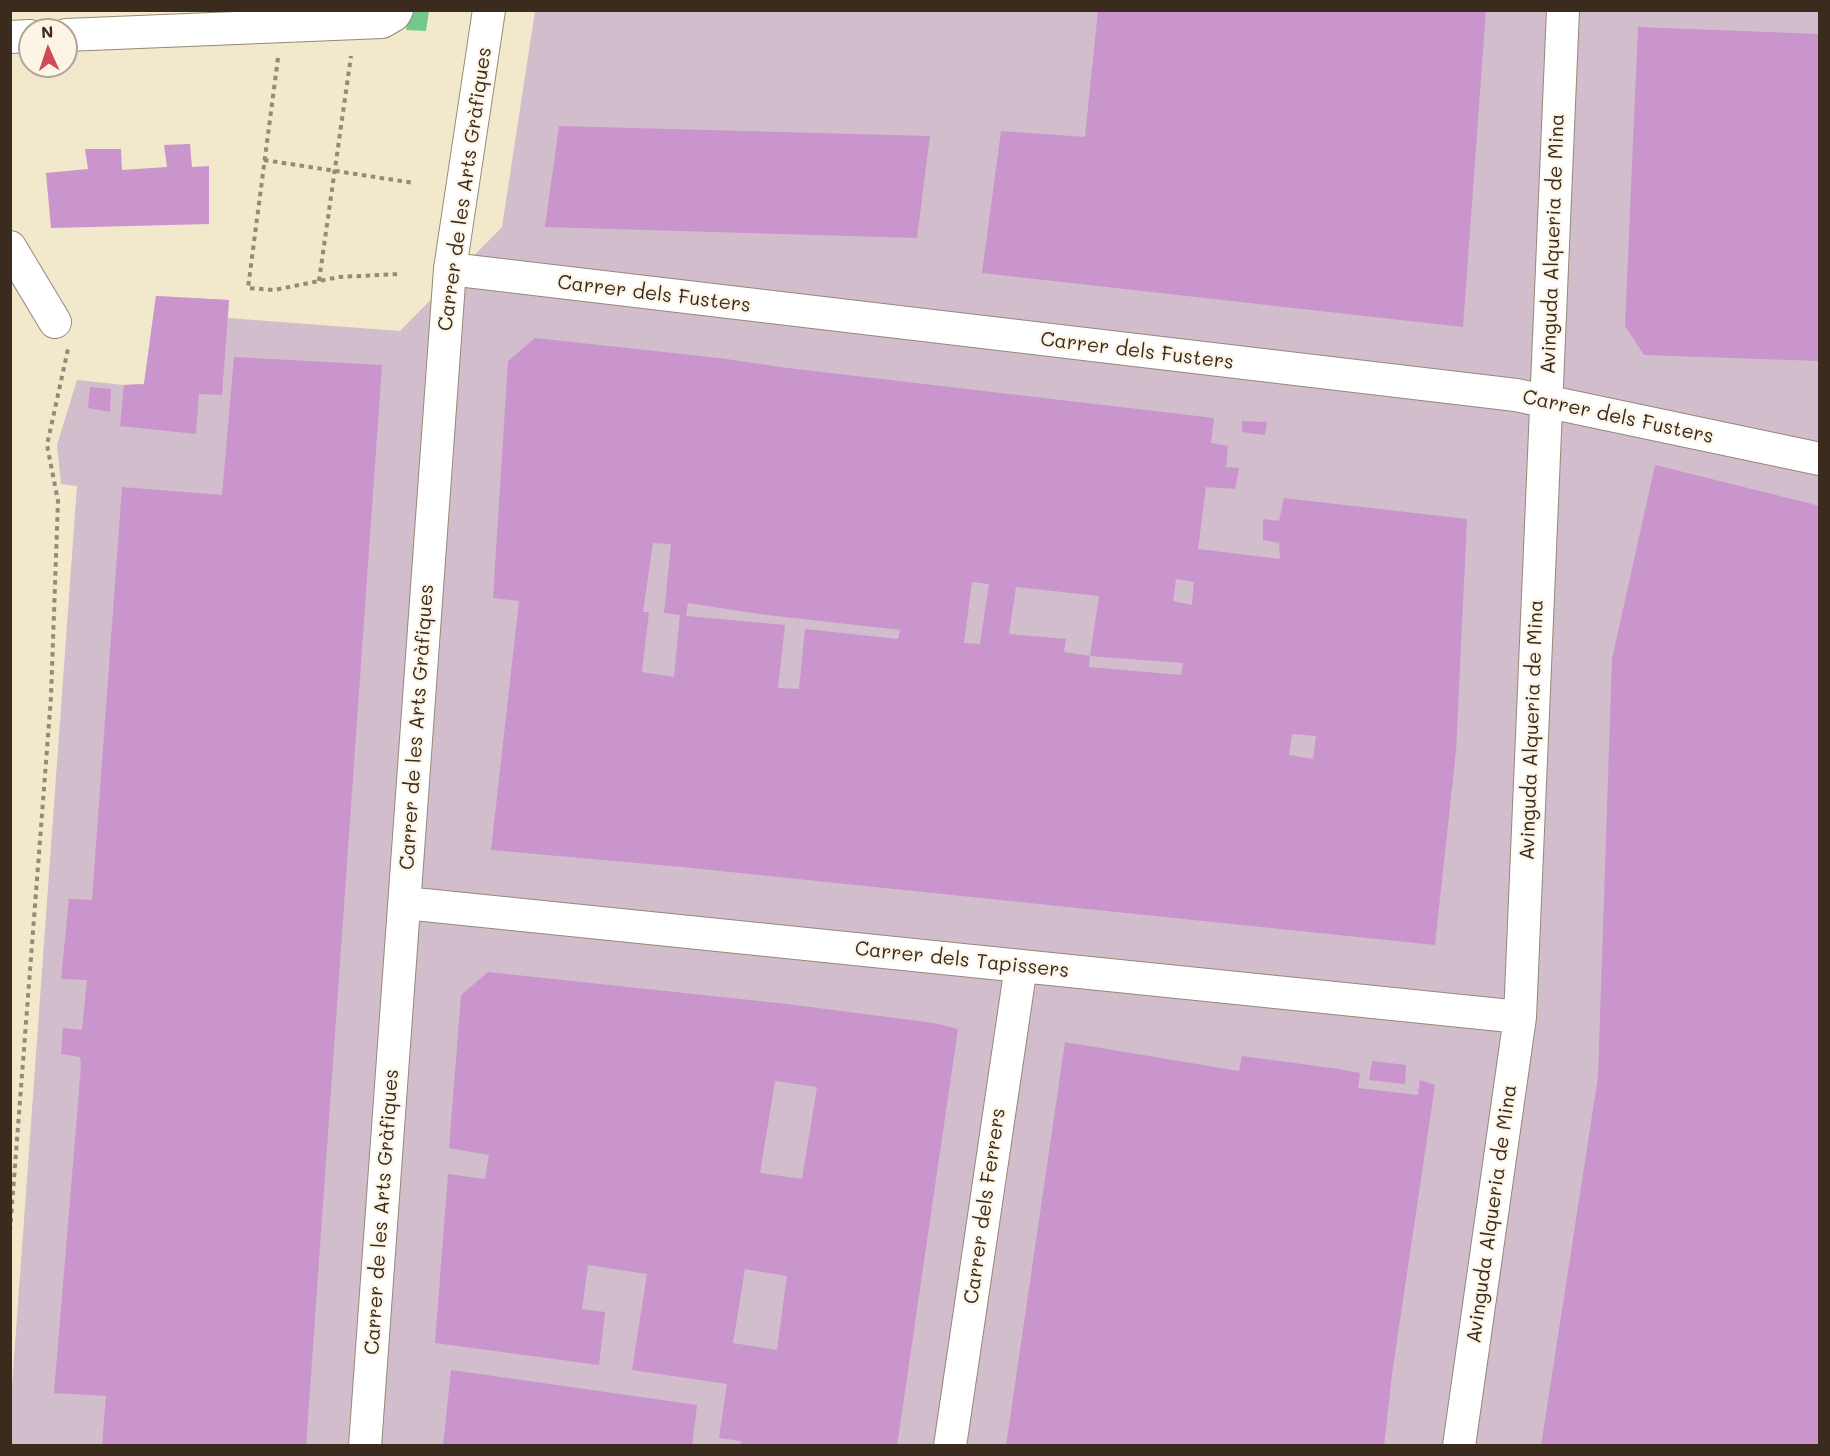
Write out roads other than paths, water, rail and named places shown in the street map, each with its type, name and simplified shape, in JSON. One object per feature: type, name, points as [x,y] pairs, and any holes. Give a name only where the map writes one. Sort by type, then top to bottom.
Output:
[{"type":"street","name":"Carrer de les Arts Gràfiques","points":[[366,1446],[450,269],[489,10]]},
{"type":"street","name":"Avinguda Alqueria de Mina","points":[[1459,1446],[1520,1017],[1563,10]]},
{"type":"street","points":[[78,32],[126,21],[282,25],[382,22],[395,13]]},
{"type":"street","points":[[10,247],[55,322]]},
{"type":"street","name":"Carrer dels Fusters","points":[[450,269],[1516,395],[1820,459]]},
{"type":"street","name":"Carrer dels Tapissers","points":[[405,903],[1520,1017]]},
{"type":"street","name":"Carrer dels Ferrers","points":[[950,1446],[1021,966]]}]
